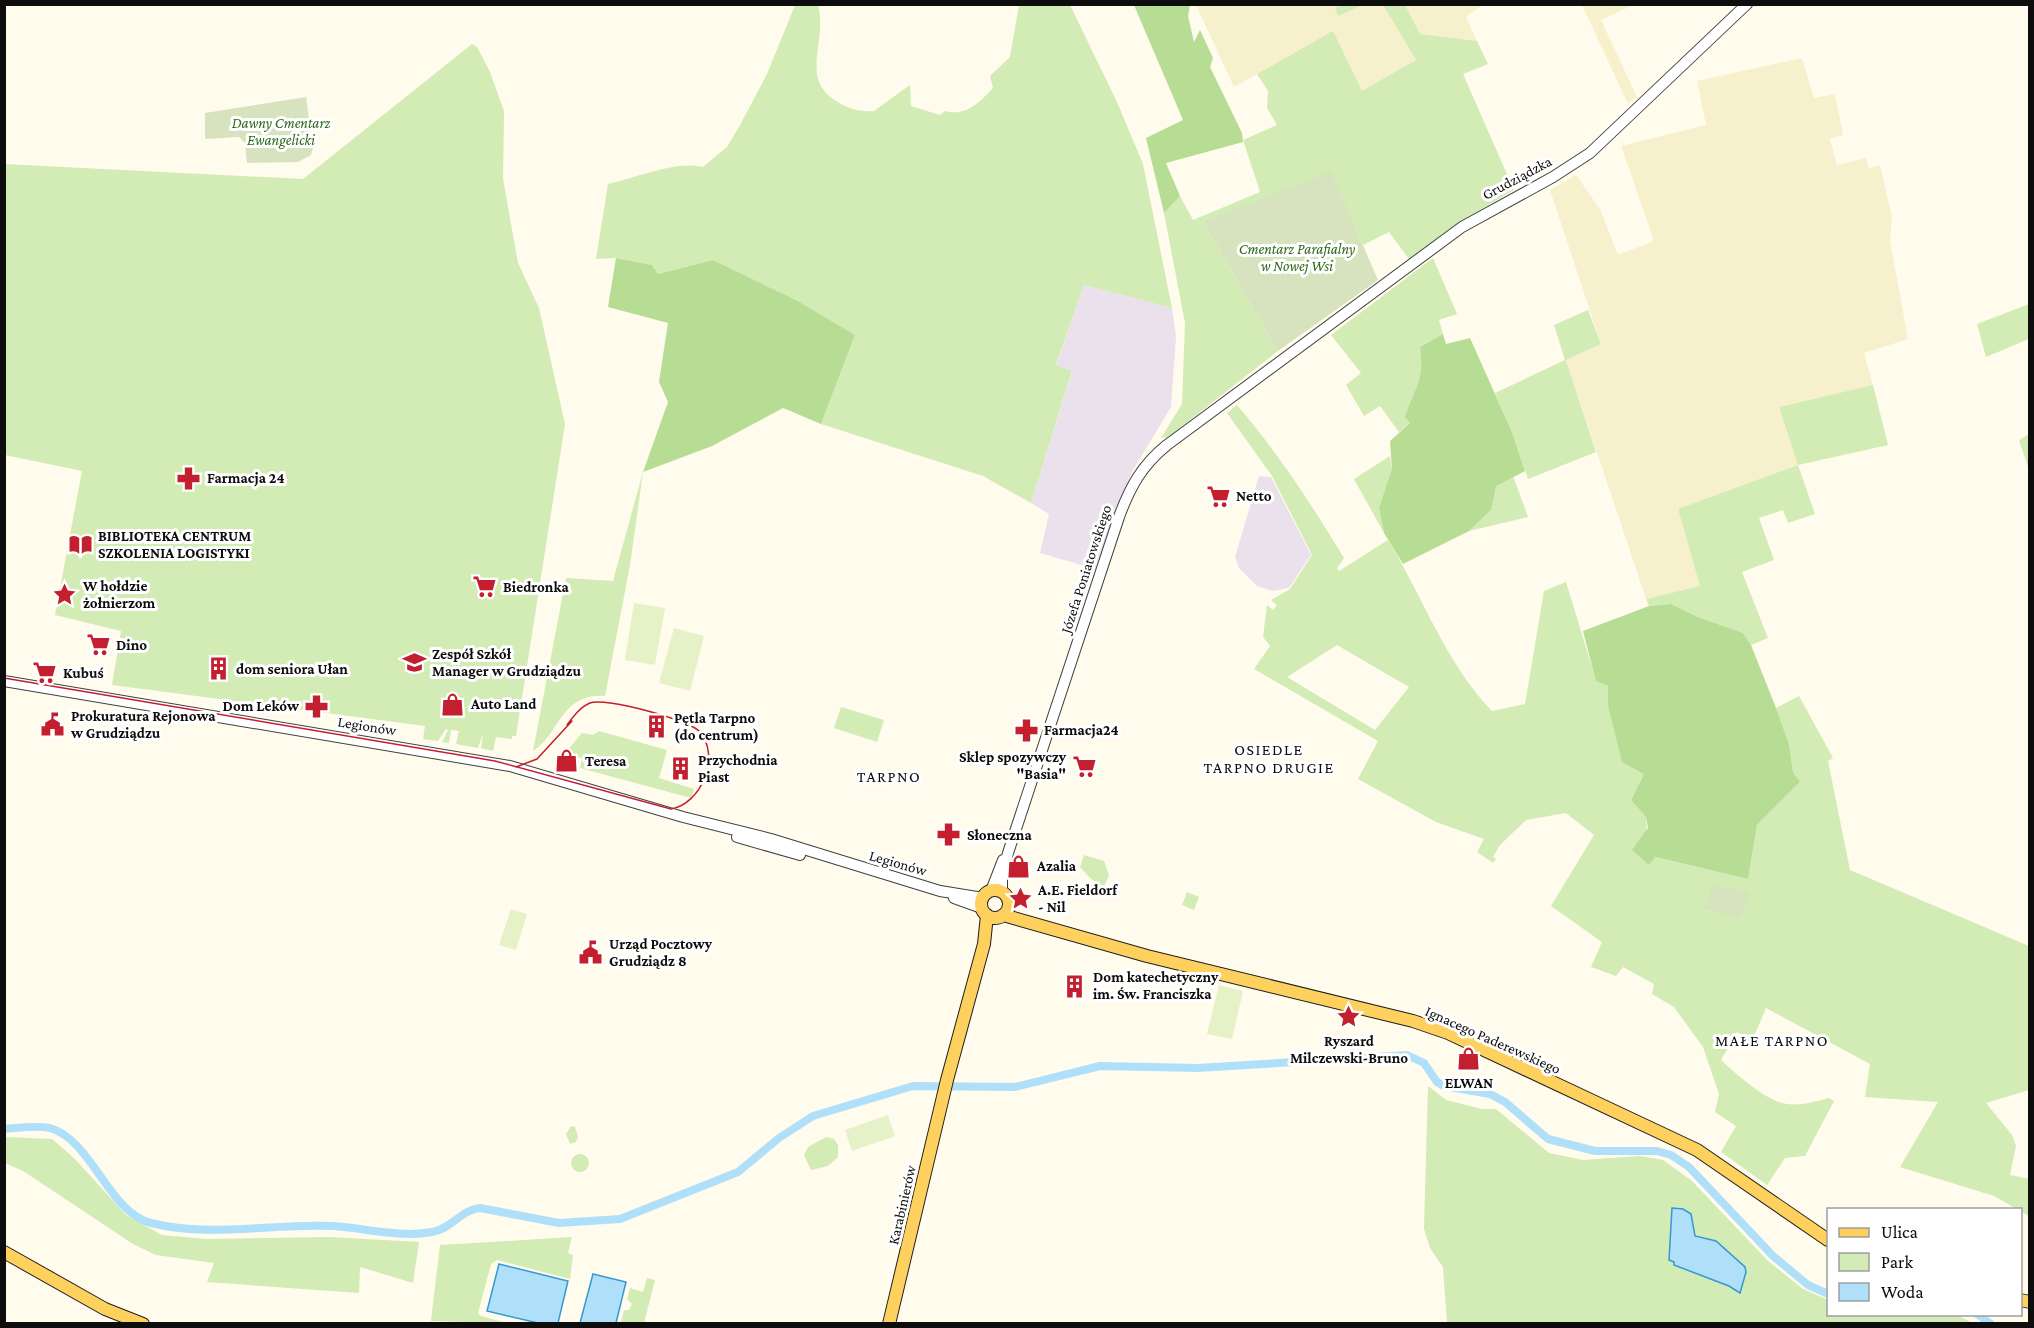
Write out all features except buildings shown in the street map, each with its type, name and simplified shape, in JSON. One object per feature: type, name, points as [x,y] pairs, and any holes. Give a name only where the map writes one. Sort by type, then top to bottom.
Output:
[{"type":"main road","name":"Ignacego Paderewskiego","points":[[994,905],[1043,926],[1147,957],[1404,1019],[1448,1034],[1696,1150],[1827,1239]]},
{"type":"main road","name":"Józefa Poniatowskiego","points":[[944,1093],[994,905]]},
{"type":"main road","name":"Karabinierów","points":[[889,1323],[944,1093]]},
{"type":"main road","points":[[4,1252],[120,1320],[142,1323]]},
{"type":"street","name":"Grudziądzka","points":[[1284,359],[1462,227],[1590,153],[1748,4]]},
{"type":"street","name":"Józefa Poniatowskiego","points":[[994,905],[1008,853],[1119,517],[1136,477],[1167,445],[1284,359]]},
{"type":"street","name":"Legionów","points":[[4,681],[497,763],[719,827],[727,833],[778,849],[847,864],[994,905]]},
{"type":"shaded area","points":[[1196,5],[1342,5],[1336,8],[1339,15],[1363,5],[1383,5],[1416,60],[1362,92],[1333,32],[1234,87]]},
{"type":"shaded area","points":[[1405,5],[1482,5],[1466,17],[1477,41],[1420,34]]},
{"type":"shaded area","points":[[1582,5],[1628,5],[1629,7],[1601,20],[1637,97],[1628,104]]},
{"type":"shaded area","points":[[1802,58],[1814,98],[1835,94],[1843,135],[1830,139],[1837,165],[1866,158],[1869,168],[1880,165],[1892,217],[1890,240],[1908,339],[1864,353],[1873,385],[1779,407],[1798,465],[1678,509],[1700,586],[1646,599],[1566,360],[1601,344],[1550,190],[1576,175],[1600,209],[1618,255],[1654,241],[1621,146],[1706,125],[1697,81]]},
{"type":"shaded area","points":[[1084,285],[1172,308],[1176,337],[1171,407],[1132,472],[1117,506],[1095,569],[1040,553],[1049,514],[1031,503],[1072,372],[1056,366]]},
{"type":"shaded area","points":[[1259,476],[1271,477],[1311,555],[1289,588],[1273,591],[1257,586],[1239,568],[1235,557]]},
{"type":"green space","points":[[795,5],[818,5],[820,33],[817,71],[819,82],[826,93],[855,110],[874,111],[910,85],[911,106],[940,115],[945,111],[960,112],[972,107],[993,88],[990,76],[1010,57],[1019,5],[1070,5],[1117,102],[1143,164],[1172,308],[1084,285],[1056,365],[1072,371],[1031,503],[983,476],[821,424],[855,335],[798,301],[713,260],[658,274],[652,265],[616,258],[596,259],[608,184],[669,168],[693,165],[703,167],[727,147],[767,74]]},
{"type":"green space","points":[[1134,5],[1190,5],[1188,16],[1194,42],[1200,30],[1213,58],[1210,67],[1242,133],[1243,142],[1166,163],[1180,196],[1164,213],[1146,138],[1183,120]]},
{"type":"green space","points":[[1342,5],[1363,5],[1338,16],[1335,8]]},
{"type":"green space","points":[[1383,5],[1405,5],[1420,34],[1477,41],[1488,64],[1463,74],[1514,190],[1458,223],[1409,259],[1389,232],[1363,245],[1346,208],[1203,222],[1278,351],[1168,437],[1161,438],[1182,404],[1185,323],[1164,213],[1180,196],[1193,220],[1260,192],[1243,140],[1277,125],[1267,108],[1268,91],[1257,74],[1333,31],[1362,91],[1416,60]]},
{"type":"green space","points":[[472,44],[477,47],[490,72],[504,111],[503,179],[518,263],[539,308],[565,424],[516,736],[512,736],[512,739],[496,737],[493,751],[481,748],[483,734],[478,748],[456,744],[459,731],[451,730],[449,743],[442,742],[448,730],[446,729],[438,741],[423,739],[425,726],[112,685],[121,631],[55,615],[82,471],[5,455],[4,164],[303,179]]},
{"type":"green space","name":"Dawny Cmentarz Ewangelicki","points":[[306,97],[313,148],[311,155],[298,162],[247,163],[245,143],[239,137],[205,139],[205,113]]},
{"type":"green space","name":"Cmentarz Parafialny w Nowej Wsi","points":[[1331,172],[1378,280],[1278,351],[1203,222]]},
{"type":"green space","points":[[616,258],[652,265],[658,274],[713,260],[798,301],[855,335],[821,424],[783,408],[712,446],[643,472],[668,402],[659,382],[668,323],[608,307]]},
{"type":"green space","points":[[1433,258],[1457,314],[1439,320],[1443,334],[1420,347],[1423,369],[1421,383],[1411,400],[1410,423],[1399,432],[1380,406],[1364,416],[1346,385],[1361,373],[1331,335]]},
{"type":"green space","points":[[2029,304],[2029,339],[1986,357],[1977,324]]},
{"type":"green space","points":[[1588,310],[1601,344],[1566,360],[1596,452],[1528,479],[1512,432],[1495,393],[1565,360],[1554,325]]},
{"type":"green space","points":[[1443,334],[1446,344],[1470,338],[1512,432],[1525,471],[1496,486],[1491,510],[1469,531],[1403,564],[1384,533],[1379,508],[1392,468],[1390,441],[1410,423],[1405,417],[1420,376],[1420,347]]},
{"type":"green space","points":[[1873,385],[1888,445],[1798,465],[1779,407]]},
{"type":"green space","points":[[1237,405],[1307,499],[1344,558],[1337,568],[1339,571],[1388,540],[1461,672],[1492,711],[1525,704],[1544,591],[1566,582],[1596,680],[1608,686],[1608,705],[1644,774],[1631,800],[1646,817],[1649,865],[1654,857],[1748,879],[1757,825],[1800,782],[1793,772],[1789,744],[1776,708],[1799,696],[1833,758],[1828,761],[1850,870],[2029,946],[2029,1090],[1986,1103],[2012,1135],[2016,1146],[2010,1175],[2029,1179],[2029,1216],[2022,1212],[2022,1208],[2015,1208],[1994,1196],[1900,1167],[1938,1102],[1865,1097],[1870,1064],[1766,1008],[1752,1041],[1737,1032],[1721,1060],[1758,1091],[1782,1103],[1800,1104],[1829,1098],[1834,1101],[1805,1156],[1785,1158],[1767,1185],[1721,1152],[1736,1126],[1715,1112],[1719,1094],[1703,1047],[1674,1007],[1652,994],[1654,984],[1623,967],[1616,976],[1591,967],[1602,942],[1551,906],[1594,835],[1566,813],[1526,820],[1500,845],[1493,857],[1496,859],[1493,863],[1477,852],[1484,839],[1436,822],[1358,779],[1378,741],[1254,669],[1270,646],[1263,637],[1267,605],[1273,610],[1277,605],[1271,600],[1290,589],[1312,555],[1272,476],[1227,413]],"holes":[[[1337,645],[1409,687],[1375,730],[1287,677]]]},
{"type":"green space","points":[[2029,434],[2029,470],[2019,440]]},
{"type":"green space","points":[[1390,456],[1392,468],[1379,508],[1384,533],[1354,479]]},
{"type":"green space","points":[[1798,465],[1815,514],[1788,523],[1783,510],[1759,518],[1774,560],[1742,572],[1768,638],[1751,645],[1743,633],[1698,617],[1671,604],[1649,606],[1646,599],[1700,586],[1678,509]]},
{"type":"green space","points":[[643,472],[630,565],[605,696],[578,701],[569,708],[542,744],[533,751],[566,578],[613,581]]},
{"type":"green space","points":[[1513,476],[1528,517],[1469,531],[1491,510],[1495,486]]},
{"type":"green space","points":[[634,603],[665,608],[655,665],[625,660]]},
{"type":"green space","points":[[1671,604],[1698,617],[1743,633],[1751,645],[1776,708],[1789,744],[1793,772],[1800,782],[1757,825],[1748,879],[1655,857],[1649,865],[1632,850],[1648,828],[1646,817],[1631,800],[1644,774],[1622,762],[1608,705],[1608,686],[1596,681],[1583,631],[1649,606]]},
{"type":"green space","points":[[674,628],[704,636],[690,691],[659,683]]},
{"type":"green space","points":[[841,707],[884,720],[877,742],[834,728]]},
{"type":"green space","points":[[599,731],[667,750],[659,778],[694,789],[691,798],[580,768],[582,758],[565,753],[582,733],[593,735]]},
{"type":"green space","points":[[1084,855],[1104,861],[1109,875],[1104,887],[1091,879],[1080,867]]},
{"type":"green space","points":[[1713,885],[1750,893],[1740,918],[1704,909]]},
{"type":"green space","points":[[1187,892],[1199,897],[1194,910],[1182,905]]},
{"type":"green space","points":[[511,909],[527,914],[516,950],[499,945]]},
{"type":"green space","points":[[1219,985],[1243,991],[1232,1039],[1207,1034]]},
{"type":"green space","points":[[1428,1086],[1446,1100],[1482,1109],[1496,1109],[1549,1153],[1583,1160],[1640,1156],[1663,1160],[1692,1181],[1768,1261],[1803,1289],[1827,1300],[1827,1316],[1959,1316],[1972,1323],[1447,1323],[1443,1267],[1430,1248],[1424,1229]]},
{"type":"green space","points":[[888,1115],[895,1136],[852,1151],[845,1130]]},
{"type":"green space","points":[[571,1126],[575,1127],[578,1137],[576,1142],[570,1144],[566,1134]]},
{"type":"green space","points":[[5,1137],[52,1139],[74,1158],[126,1215],[162,1235],[206,1239],[329,1237],[419,1242],[413,1283],[360,1267],[359,1293],[207,1282],[214,1263],[156,1255],[133,1244],[23,1171],[5,1163]]},
{"type":"green space","points":[[826,1137],[834,1139],[838,1145],[838,1157],[828,1166],[811,1170],[804,1155],[808,1147]]},
{"type":"green space","points":[[576,1154],[584,1154],[589,1159],[587,1170],[576,1172],[571,1167],[571,1159]]},
{"type":"green space","points":[[572,1237],[568,1253],[573,1255],[570,1279],[497,1260],[491,1264],[478,1313],[481,1316],[507,1323],[431,1321],[440,1245]]},
{"type":"green space","points":[[647,1278],[655,1280],[644,1323],[621,1323],[624,1310],[629,1310],[632,1304],[627,1299],[630,1288],[643,1292]]},
{"type":"water","points":[[1672,1208],[1683,1209],[1691,1214],[1695,1236],[1716,1241],[1745,1267],[1746,1272],[1740,1293],[1729,1286],[1674,1265],[1674,1262],[1669,1260]]},
{"type":"water","points":[[499,1264],[568,1281],[558,1323],[538,1323],[487,1311]]},
{"type":"water","points":[[593,1274],[626,1282],[616,1323],[580,1323]]},
{"type":"waterway","points":[[4,1129],[44,1127],[65,1135],[78,1146],[123,1206],[136,1217],[151,1223],[219,1230],[333,1226],[420,1234],[439,1230],[467,1212],[480,1208],[559,1223],[620,1219],[738,1172],[779,1138],[813,1116],[913,1086],[1015,1087],[1100,1066],[1198,1068],[1407,1055],[1424,1063],[1437,1082],[1444,1086],[1490,1094],[1505,1102],[1548,1139],[1595,1151],[1657,1151],[1671,1155],[1689,1167],[1773,1256],[1808,1285],[1827,1294]]},
{"type":"waterway","points":[[1980,1316],[1991,1324]]},
{"type":"tram line","points":[[4,678],[495,761],[671,809],[691,798],[705,778],[709,754],[706,742],[700,732],[681,722],[629,706],[599,702],[583,707],[567,725]]},
{"type":"tram line","points":[[516,767],[537,759],[572,721]]},
{"type":"place","name":"Farmacja 24","points":[[189,478]]},
{"type":"place","name":"Netto","points":[[1218,496]]},
{"type":"place","name":"BIBLIOTEKA CENTRUM SZKOLENIA LOGISTYKI","points":[[80,545]]},
{"type":"place","name":"Biedronka","points":[[485,587]]},
{"type":"place","name":"W hołdzie żołnierzom","points":[[65,595]]},
{"type":"place","name":"Dino","points":[[98,645]]},
{"type":"place","name":"Zespół Szkół Manager w Grudziądzu","points":[[414,663]]},
{"type":"place","name":"dom seniora Ułan","points":[[218,669]]},
{"type":"place","name":"Kubuś","points":[[45,673]]},
{"type":"place","name":"Auto Land","points":[[453,704]]},
{"type":"place","name":"Dom Leków","points":[[317,706]]},
{"type":"place","name":"Prokuratura Rejonowa w Grudziądzu","points":[[53,725]]},
{"type":"place","name":"Pętla Tarpno (do centrum)","points":[[656,727]]},
{"type":"place","name":"Farmacja24","points":[[1026,730]]},
{"type":"place","name":"Teresa","points":[[567,761]]},
{"type":"place","name":"Sklep spozywczy \"Basia\"","points":[[1084,766]]},
{"type":"place","name":"Przychodnia Piast","points":[[680,769]]},
{"type":"place","name":"Słoneczna","points":[[949,835]]},
{"type":"place","name":"Azalia","points":[[1019,866]]},
{"type":"place","name":"A.E. Fieldorf - Nil","points":[[1020,899]]},
{"type":"place","name":"Urząd Pocztowy Grudziądz 8","points":[[591,953]]},
{"type":"place","name":"Dom katechetyczny im. Św. Franciszka","points":[[1075,986]]},
{"type":"place","name":"Ryszard Milczewski-Bruno","points":[[1349,1017]]},
{"type":"place","name":"ELWAN","points":[[1469,1059]]},
{"type":"district","name":"OSIEDLE TARPNO DRUGIE","points":[[1269,758]]},
{"type":"district","name":"TARPNO","points":[[889,776]]},
{"type":"district","name":"MAŁE TARPNO","points":[[1772,1040]]}]
